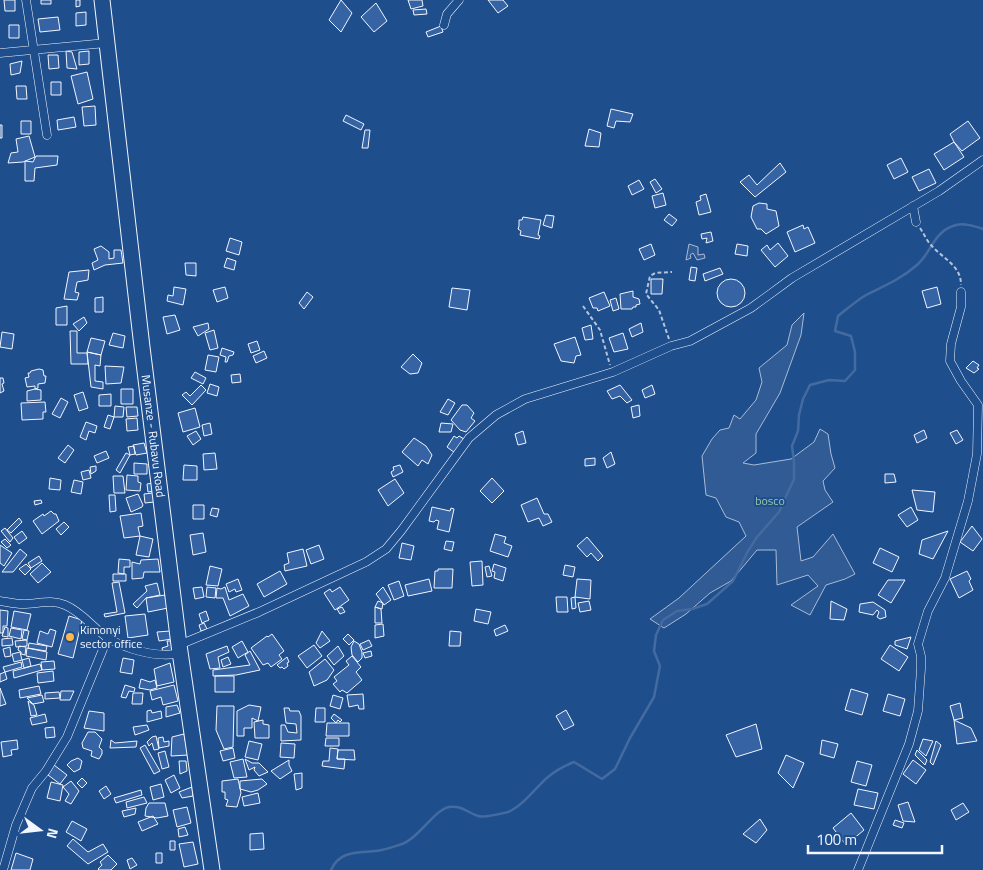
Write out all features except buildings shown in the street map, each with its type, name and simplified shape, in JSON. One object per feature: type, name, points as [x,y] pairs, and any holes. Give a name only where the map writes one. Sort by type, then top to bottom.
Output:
[{"type":"highway","name":"Musanze - Rubavu Road","points":[[102,0],[142,347],[180,645],[212,870]]},
{"type":"street","points":[[26,0],[47,135]]},
{"type":"street","points":[[444,25],[448,14],[460,0]]},
{"type":"street","points":[[0,53],[106,43]]},
{"type":"street","points":[[0,600],[22,604],[53,601],[66,605],[83,616],[108,637],[127,646],[150,653],[175,654],[180,645],[259,612],[366,562],[386,549],[469,438],[496,415],[524,399],[613,372],[671,346],[690,341],[738,315],[792,278],[913,206],[983,160]]},
{"type":"street","points":[[913,206],[916,222]]},
{"type":"street","points":[[858,870],[910,744],[918,711],[921,663],[918,644],[928,611],[945,578],[968,501],[978,454],[978,405],[950,361],[961,307],[962,292]]},
{"type":"street","points":[[3,870],[16,825],[32,788],[67,737],[108,637]]},
{"type":"street","points":[[0,847],[9,848]]},
{"type":"path","points":[[916,222],[931,245],[951,262],[961,276],[962,292]]},
{"type":"path","points":[[671,346],[659,310],[646,294],[650,276],[655,273],[672,272]]},
{"type":"path","points":[[583,306],[600,330],[613,372]]},
{"type":"shaded area","points":[[689,244],[698,247],[698,255],[704,254],[705,258],[697,260],[693,253],[690,255],[691,258],[686,260]]},
{"type":"shaded area","name":"bosco","points":[[804,313],[801,335],[780,393],[756,434],[756,453],[743,463],[754,465],[791,459],[814,442],[820,429],[828,434],[835,468],[823,481],[825,490],[833,502],[797,527],[801,561],[813,557],[833,534],[855,574],[826,585],[810,615],[791,605],[818,586],[808,575],[777,585],[776,550],[757,550],[731,581],[710,593],[686,614],[664,628],[650,619],[679,598],[746,536],[739,522],[726,517],[716,498],[706,495],[702,456],[720,430],[729,428],[734,415],[740,419],[756,400],[762,382],[759,368],[787,345],[792,325]]},
{"type":"waterway","points":[[331,870],[339,859],[344,856],[383,850],[408,841],[438,813],[449,807],[461,808],[474,815],[481,816],[493,816],[508,812],[524,801],[543,781],[560,768],[574,762],[602,779],[615,769],[630,738],[654,697],[660,666],[654,651],[656,635],[663,620],[677,611],[707,604],[733,581],[757,537],[779,512],[794,479],[792,446],[798,431],[803,399],[810,385],[829,380],[845,381],[855,370],[855,352],[851,336],[835,331],[838,316],[862,297],[911,270],[922,260],[937,238],[946,229],[960,224],[983,229]]},
{"type":"place","name":"Kimonyi sector office","points":[[70,637]]}]
